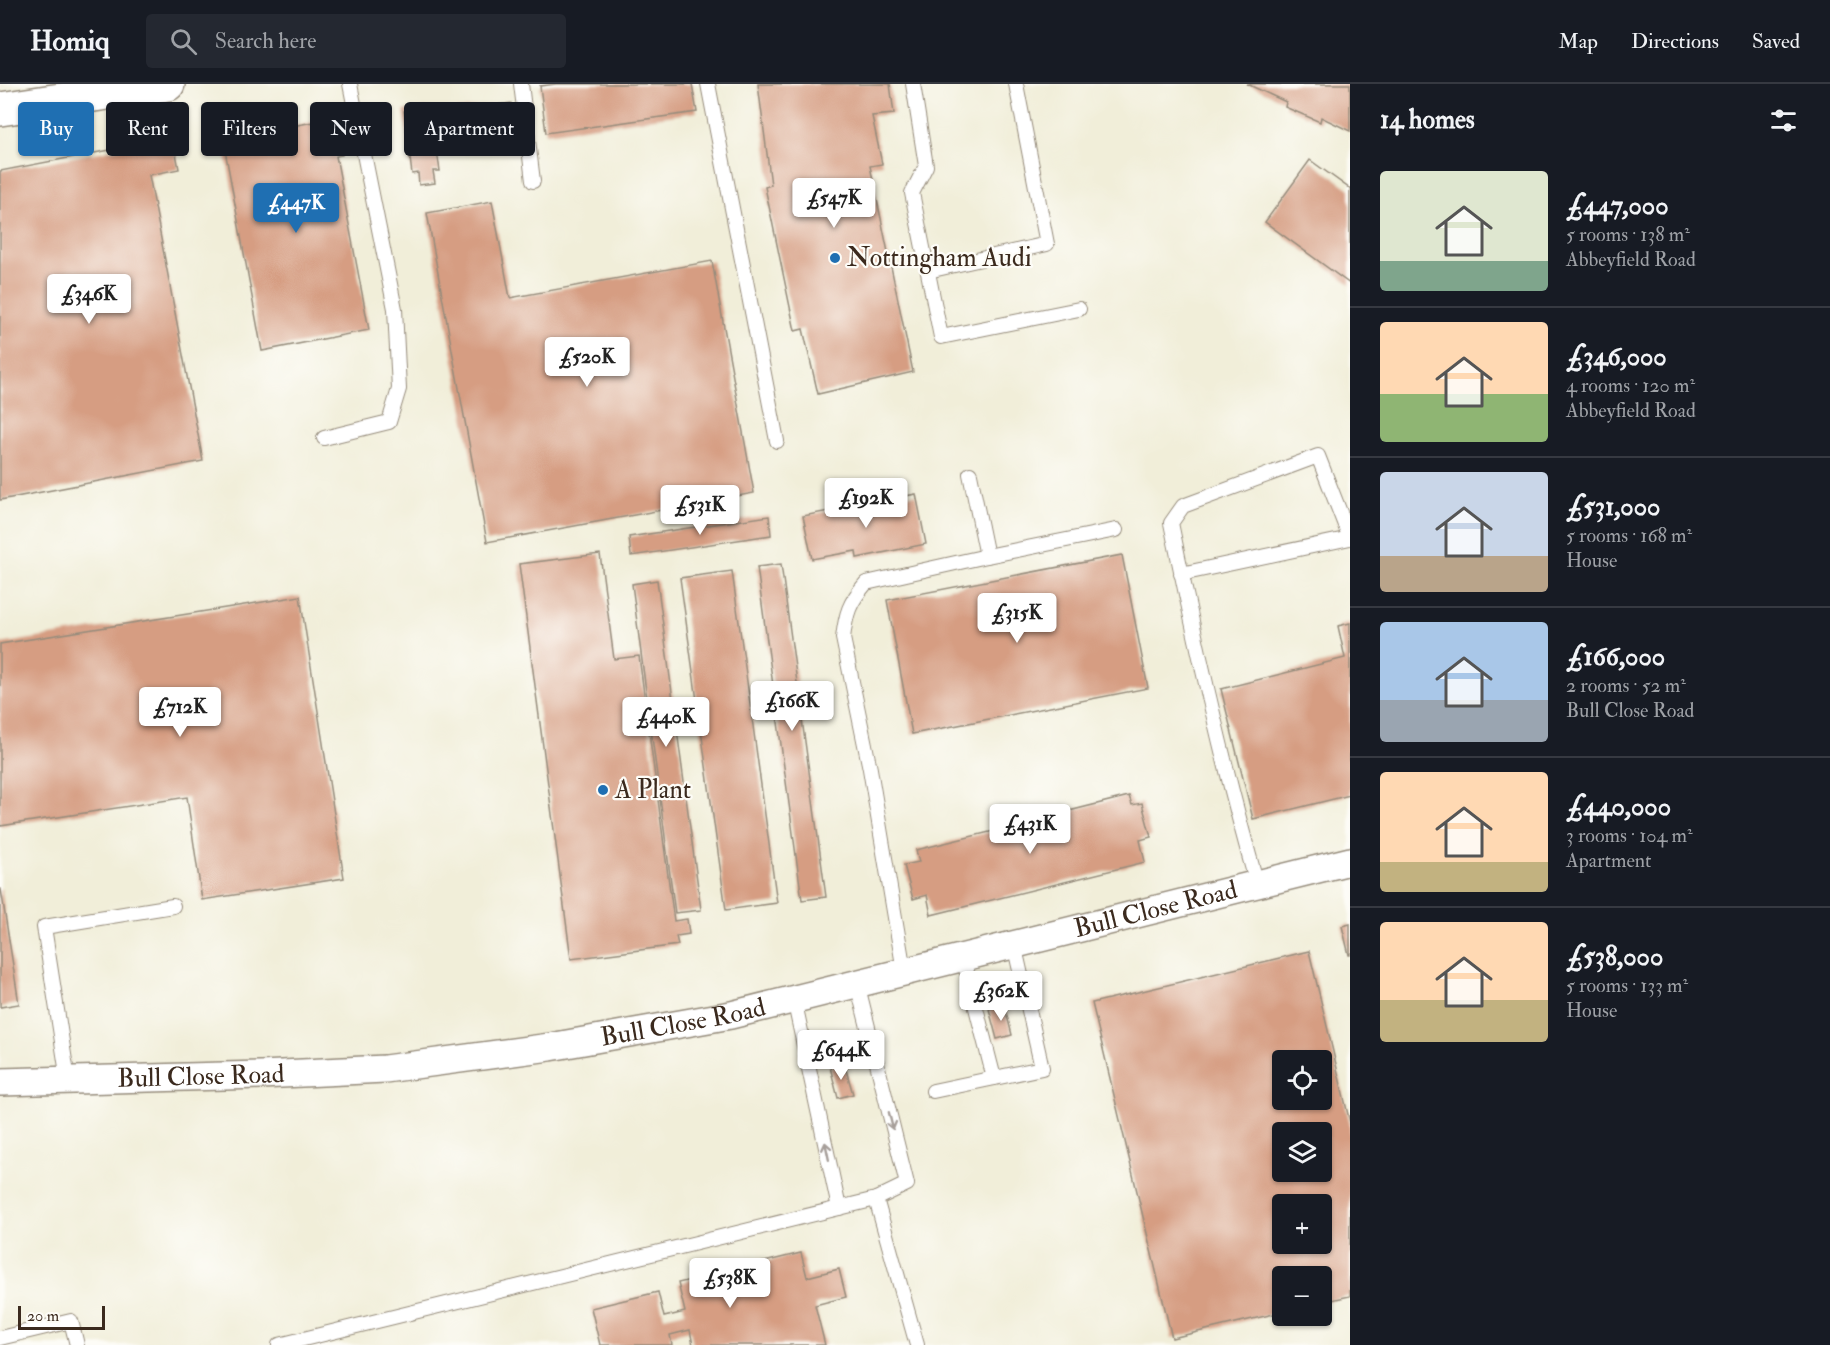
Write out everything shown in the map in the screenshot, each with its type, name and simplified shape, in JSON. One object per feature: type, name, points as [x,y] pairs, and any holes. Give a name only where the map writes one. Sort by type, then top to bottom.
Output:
[{"type":"street","points":[[0,109],[168,84]]},
{"type":"street","name":"Bull Close Road","points":[[0,1082],[261,1075],[385,1069],[549,1047],[730,1015],[1350,861]]},
{"type":"lane","points":[[324,438],[388,422],[399,389],[395,309],[350,84]]},
{"type":"lane","points":[[521,84],[533,182]]},
{"type":"lane","points":[[708,84],[777,441]]},
{"type":"lane","points":[[913,84],[926,166],[912,193],[942,337],[1079,309]]},
{"type":"lane","points":[[928,271],[1047,244],[1016,84]]},
{"type":"lane","points":[[1181,574],[1350,538],[1318,456],[1183,506],[1171,522],[1181,574],[1207,694],[1257,884]]},
{"type":"lane","points":[[970,474],[987,556]]},
{"type":"lane","points":[[904,971],[870,769],[843,638],[844,622],[853,599],[866,583],[1116,530]]},
{"type":"lane","points":[[68,1080],[44,927],[173,906]]},
{"type":"lane","points":[[933,1091],[1042,1068],[1014,944]]},
{"type":"lane","points":[[963,957],[994,1078]]},
{"type":"lane","points":[[279,1345],[876,1200],[907,1184],[857,983]]},
{"type":"lane","points":[[794,999],[839,1208]]},
{"type":"lane","points":[[876,1200],[917,1345]]},
{"type":"lane","points":[[0,1338],[71,1321],[77,1345]]},
{"type":"building","points":[[692,84],[697,112],[546,133],[540,86]]},
{"type":"building","name":"Nottingham Audi","points":[[758,84],[890,84],[894,114],[872,116],[882,164],[870,166],[913,372],[818,394],[803,329],[795,331],[765,187],[771,185]]},
{"type":"building","points":[[1247,84],[1350,84],[1350,131],[1321,117],[1320,122],[1285,107],[1286,102]]},
{"type":"building","points":[[310,123],[310,156],[336,156],[369,330],[262,351],[226,156],[298,156],[298,125]]},
{"type":"building","points":[[106,151],[106,156],[176,156],[179,169],[149,175],[203,461],[0,500],[0,171],[79,156],[94,156],[94,153]]},
{"type":"building","points":[[410,156],[438,156],[440,171],[433,171],[435,183],[419,185],[418,173],[412,174]]},
{"type":"building","points":[[1310,160],[1350,189],[1350,284],[1265,222]]},
{"type":"building","points":[[492,201],[510,298],[712,261],[754,493],[487,542],[427,213]]},
{"type":"building","points":[[916,494],[926,544],[857,558],[856,551],[812,559],[803,516]]},
{"type":"building","points":[[769,516],[771,535],[631,556],[629,537]]},
{"type":"building","name":"A Plant","points":[[600,554],[614,659],[639,656],[674,921],[687,919],[689,934],[676,936],[678,945],[571,959],[519,564]]},
{"type":"building","points":[[1122,555],[1148,688],[912,734],[887,600]]},
{"type":"building","points":[[781,564],[826,897],[802,900],[757,567]]},
{"type":"building","points":[[732,571],[777,903],[726,910],[680,578]]},
{"type":"building","points":[[657,580],[701,910],[675,913],[632,584]]},
{"type":"building","points":[[300,596],[344,878],[202,900],[187,797],[0,826],[0,644]]},
{"type":"building","points":[[1350,623],[1350,795],[1253,819],[1221,689],[1345,658],[1338,626]]},
{"type":"building","points":[[1129,796],[1132,805],[1142,803],[1151,837],[1140,840],[1145,862],[931,915],[927,895],[913,899],[904,865],[919,862],[916,850],[1006,828],[1004,820],[1040,811],[1041,818]]},
{"type":"building","points":[[0,889],[19,1004],[0,1007]]},
{"type":"building","points":[[1350,924],[1350,955],[1349,955],[1342,926]]},
{"type":"building","points":[[1309,951],[1350,1123],[1350,1296],[1332,1300],[1332,1266],[1272,1266],[1272,1314],[1172,1338],[1092,1003]]},
{"type":"building","points":[[1004,1004],[1012,1035],[997,1039],[989,1009]]},
{"type":"building","points":[[844,1063],[853,1094],[838,1098],[830,1067]]},
{"type":"building","points":[[801,1253],[807,1277],[839,1269],[846,1297],[815,1305],[825,1345],[693,1345],[690,1330],[670,1335],[672,1345],[600,1345],[591,1308],[658,1292],[664,1317],[685,1312],[678,1283]]},
{"type":"place","name":"Nottingham Audi","points":[[835,258]]},
{"type":"place","name":"A Plant","points":[[603,790]]}]
